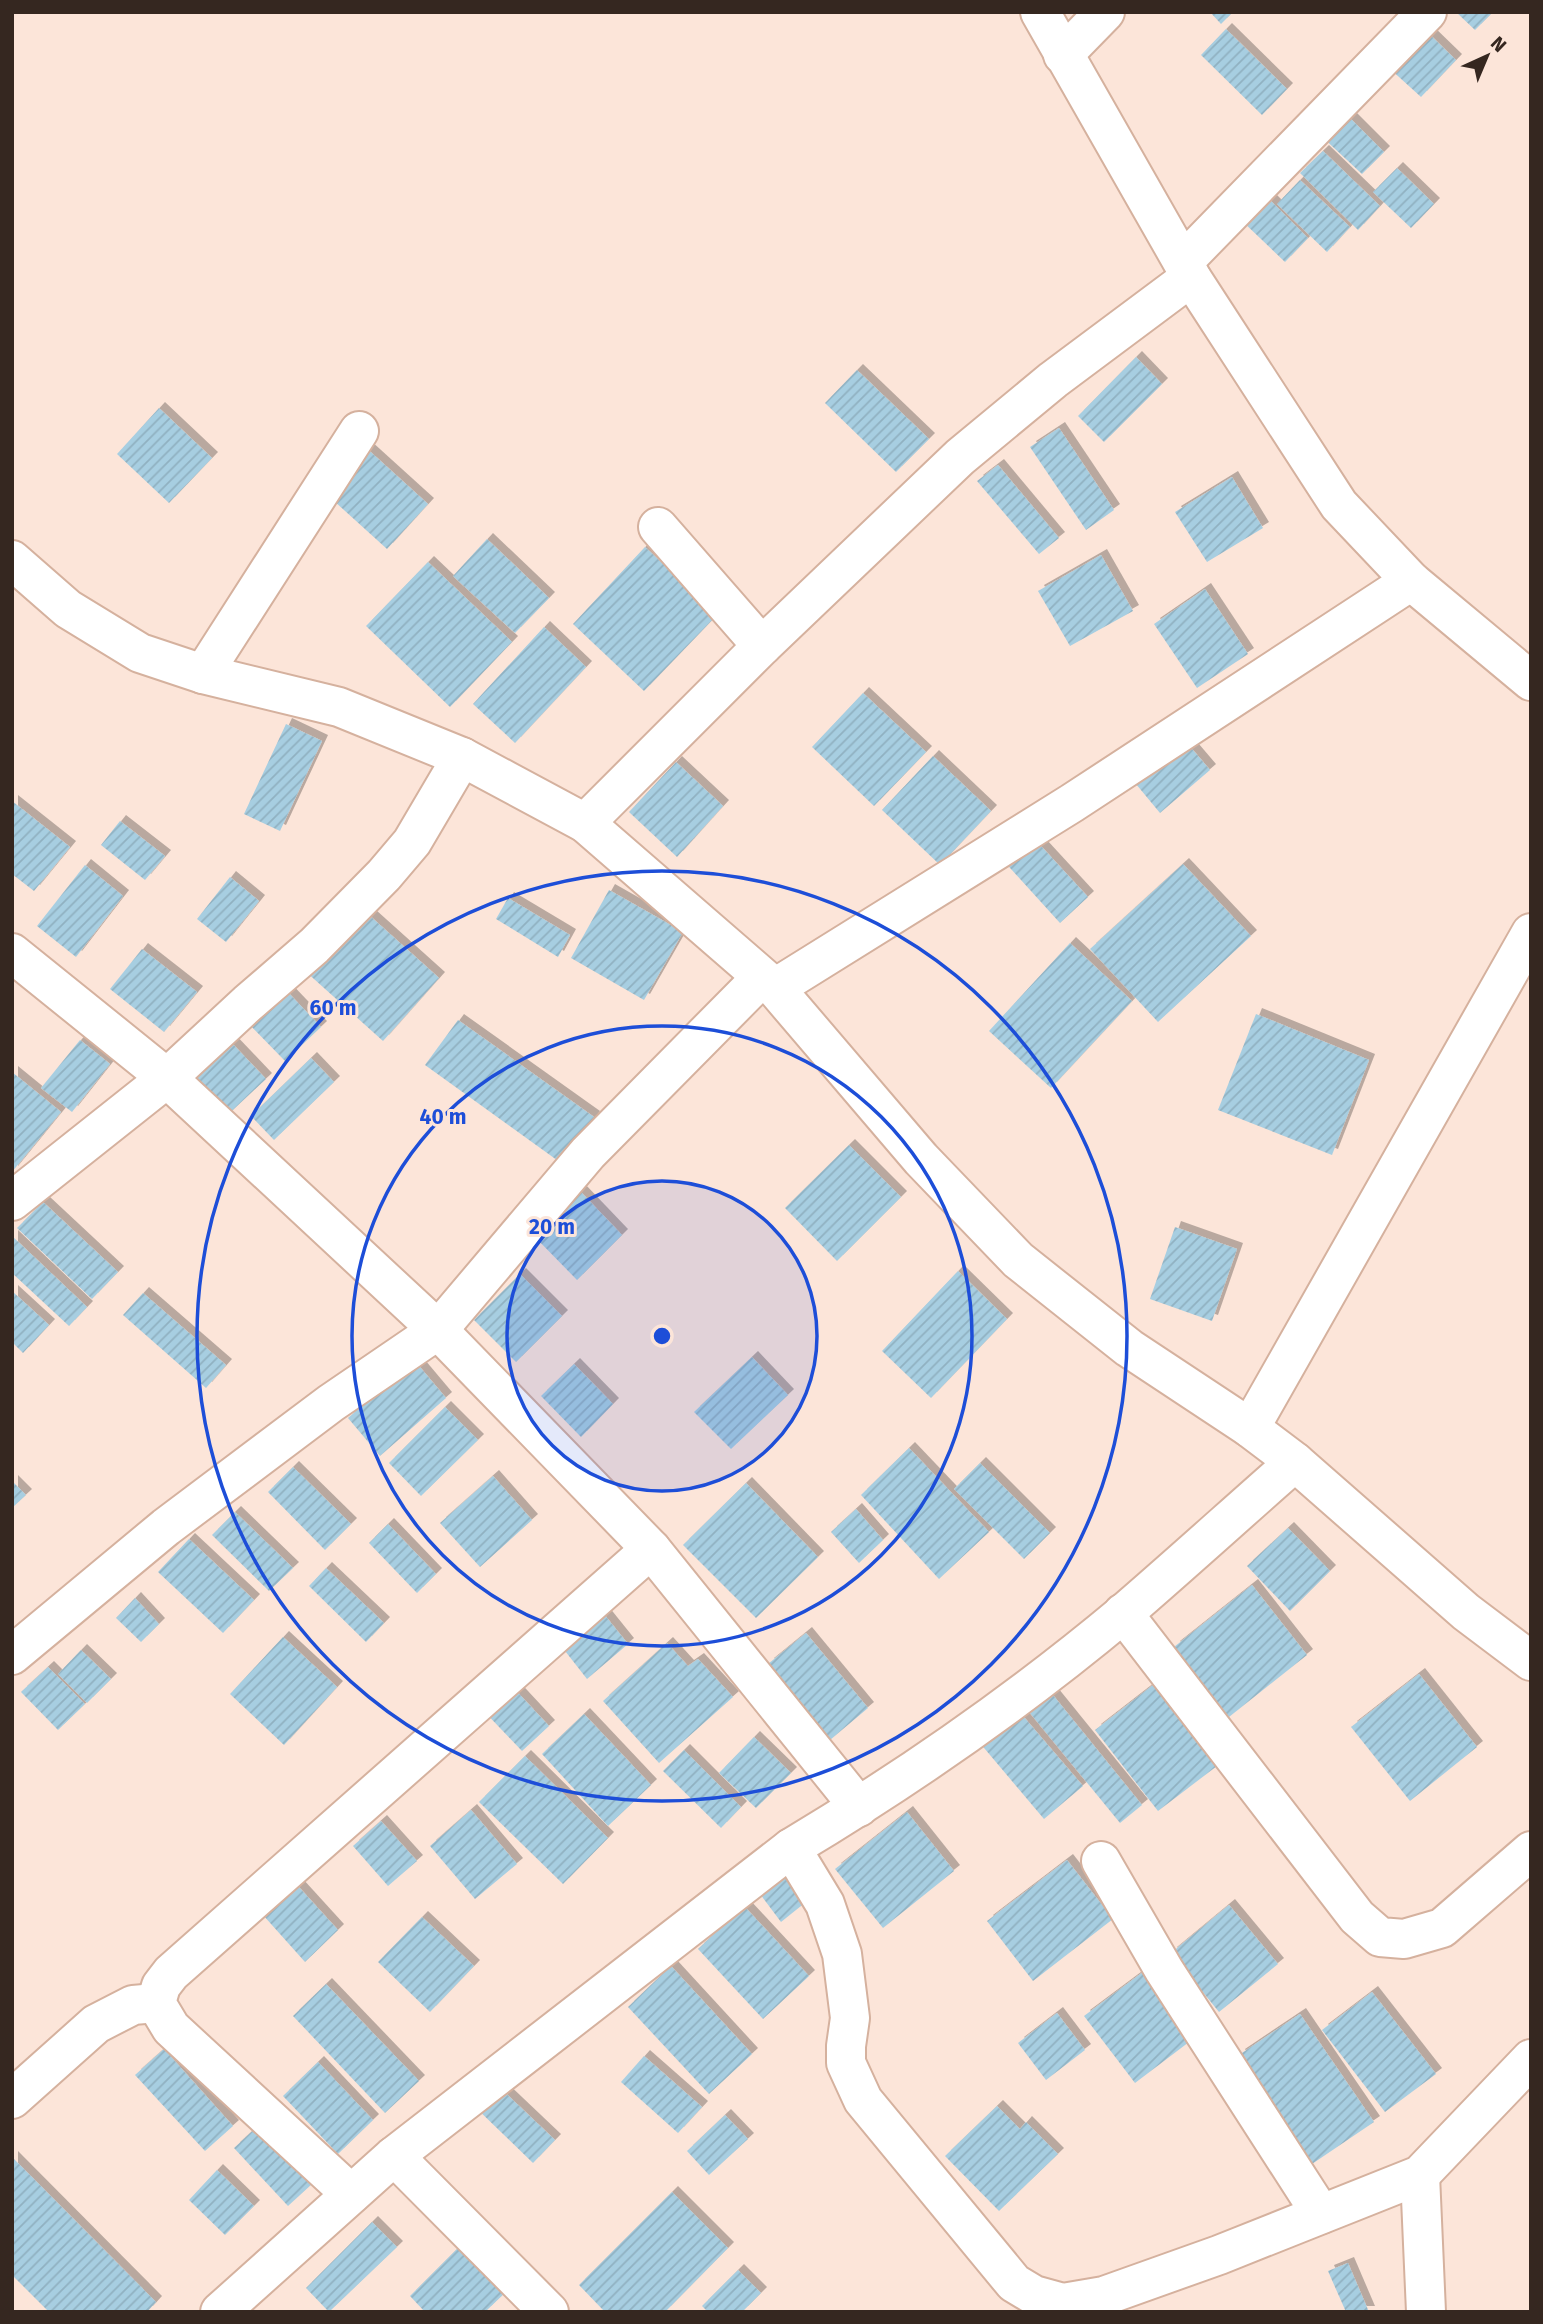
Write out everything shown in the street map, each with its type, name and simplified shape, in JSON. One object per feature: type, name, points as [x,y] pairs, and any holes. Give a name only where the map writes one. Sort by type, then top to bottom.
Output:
[{"type":"street","points":[[1040,12],[1187,269],[1339,505],[1411,581],[1531,681]]},
{"type":"street","points":[[1063,55],[1105,12]]},
{"type":"street","points":[[585,823],[762,646],[960,457],[1187,269],[1427,12]]},
{"type":"street","points":[[203,674],[359,431]]},
{"type":"street","points":[[658,527],[762,646]]},
{"type":"street","points":[[12,560],[68,609],[140,653],[203,674],[339,707],[463,757],[585,823],[768,983],[921,1158],[1018,1260],[1129,1348],[1250,1428],[1295,1462],[1466,1612],[1531,1661]]},
{"type":"street","points":[[12,1655],[166,1527],[331,1404],[438,1330],[588,1153],[768,983],[1072,803],[1411,581]]},
{"type":"street","points":[[12,1201],[167,1078],[314,946],[384,875],[412,842],[463,757]]},
{"type":"street","points":[[1250,1428],[1531,933]]},
{"type":"street","points":[[12,953],[167,1078],[438,1330],[651,1549],[859,1807]]},
{"type":"street","points":[[220,2312],[394,2155],[791,1848],[859,1807],[996,1714],[1123,1614],[1295,1462]]},
{"type":"street","points":[[351,2194],[171,2028],[156,2003],[161,1986],[172,1973],[651,1549]]},
{"type":"street","points":[[1123,1614],[1357,1917],[1380,1937],[1404,1939],[1442,1928],[1531,1851]]},
{"type":"street","points":[[791,1848],[825,1904],[842,1954],[850,2018],[846,2063],[863,2100],[1014,2283],[1034,2295],[1063,2303],[1104,2296],[1219,2255],[1420,2175],[1531,2059]]},
{"type":"street","points":[[1101,1861],[1164,1970],[1321,2214]]},
{"type":"street","points":[[12,2099],[96,2024],[133,2005],[156,2003]]},
{"type":"street","points":[[394,2155],[549,2312]]},
{"type":"street","points":[[1420,2175],[1426,2312]]},
{"type":"building","points":[[1210,12],[1233,12],[1221,24]]},
{"type":"building","points":[[1456,12],[1493,12],[1475,30]]},
{"type":"building","points":[[1226,29],[1287,89],[1262,115],[1201,55]]},
{"type":"building","points":[[1424,29],[1456,60],[1421,97],[1388,67]]},
{"type":"building","points":[[1341,109],[1384,152],[1362,174],[1318,133]]},
{"type":"building","points":[[1323,151],[1380,206],[1358,230],[1300,173]]},
{"type":"building","points":[[1397,168],[1434,204],[1411,228],[1373,192]]},
{"type":"building","points":[[1300,180],[1350,227],[1327,252],[1277,204]]},
{"type":"building","points":[[1264,194],[1308,238],[1285,262],[1240,219]]},
{"type":"building","points":[[1136,357],[1162,384],[1104,442],[1078,416]]},
{"type":"building","points":[[857,370],[929,439],[896,472],[825,403]]},
{"type":"building","points":[[159,408],[212,458],[169,503],[117,454]]},
{"type":"building","points":[[1059,428],[1114,510],[1086,530],[1030,447]]},
{"type":"building","points":[[364,446],[428,504],[387,549],[323,491]]},
{"type":"building","points":[[998,465],[1059,538],[1039,554],[977,481]]},
{"type":"building","points":[[1232,477],[1263,528],[1207,562],[1175,512]]},
{"type":"building","points":[[487,539],[549,598],[515,633],[453,576]]},
{"type":"building","points":[[645,547],[717,615],[644,691],[573,624]]},
{"type":"building","points":[[1101,555],[1133,611],[1070,646],[1038,591]]},
{"type":"building","points":[[428,562],[512,642],[450,707],[366,626]]},
{"type":"building","points":[[1205,589],[1248,654],[1197,688],[1154,624]]},
{"type":"building","points":[[544,627],[586,667],[515,743],[473,704]]},
{"type":"building","points":[[863,693],[926,752],[874,806],[812,747]]},
{"type":"building","points":[[286,724],[322,741],[280,831],[244,814]]},
{"type":"building","points":[[1181,736],[1210,770],[1160,813],[1131,778]]},
{"type":"building","points":[[933,756],[991,811],[940,865],[882,810]]},
{"type":"building","points":[[676,762],[723,806],[677,857],[629,812]]},
{"type":"building","points":[[12,801],[70,847],[34,891],[12,874]]},
{"type":"building","points":[[120,821],[165,856],[145,880],[101,845]]},
{"type":"building","points":[[1029,833],[1088,897],[1060,923],[1001,858]]},
{"type":"building","points":[[1183,864],[1251,936],[1158,1022],[1090,949]]},
{"type":"building","points":[[85,865],[123,896],[76,957],[37,926]]},
{"type":"building","points":[[230,877],[259,901],[226,942],[197,919]]},
{"type":"building","points":[[609,890],[683,932],[644,1000],[571,958]]},
{"type":"building","points":[[508,898],[570,935],[558,957],[496,919]]},
{"type":"building","points":[[360,907],[439,978],[383,1041],[304,970]]},
{"type":"building","points":[[1070,943],[1132,1001],[1051,1088],[989,1031]]},
{"type":"building","points":[[142,949],[197,992],[164,1032],[110,989]]},
{"type":"building","points":[[280,984],[321,1027],[285,1061],[244,1019]]},
{"type":"building","points":[[1256,1014],[1369,1060],[1332,1155],[1218,1110]]},
{"type":"building","points":[[458,1020],[594,1117],[561,1163],[425,1065]]},
{"type":"building","points":[[226,1037],[266,1079],[219,1123],[180,1081]]},
{"type":"building","points":[[80,1040],[110,1064],[72,1112],[41,1088]]},
{"type":"building","points":[[311,1058],[334,1082],[274,1140],[251,1116]]},
{"type":"building","points":[[12,1072],[61,1112],[12,1172]]},
{"type":"building","points":[[849,1145],[901,1197],[837,1261],[785,1208]]},
{"type":"building","points":[[578,1189],[622,1235],[577,1280],[532,1234]]},
{"type":"building","points":[[43,1202],[118,1272],[92,1299],[17,1228]]},
{"type":"building","points":[[1175,1227],[1237,1249],[1212,1321],[1150,1299]]},
{"type":"building","points":[[12,1236],[87,1307],[69,1326],[12,1273]]},
{"type":"building","points":[[958,1271],[1007,1319],[931,1398],[882,1351]]},
{"type":"building","points":[[520,1274],[562,1316],[516,1362],[474,1320]]},
{"type":"building","points":[[12,1291],[49,1325],[23,1353],[12,1342]]},
{"type":"building","points":[[143,1293],[226,1365],[206,1388],[123,1315]]},
{"type":"building","points":[[752,1357],[788,1395],[731,1449],[694,1412]]},
{"type":"building","points":[[414,1360],[446,1398],[380,1456],[348,1418]]},
{"type":"building","points":[[574,1364],[613,1404],[581,1437],[541,1396]]},
{"type":"building","points":[[445,1407],[478,1440],[421,1496],[389,1463]]},
{"type":"building","points":[[909,1448],[989,1532],[939,1579],[861,1495]]},
{"type":"building","points":[[980,1463],[1050,1533],[1024,1559],[954,1489]]},
{"type":"building","points":[[293,1467],[351,1524],[325,1550],[268,1492]]},
{"type":"building","points":[[493,1476],[532,1520],[480,1567],[440,1523]]},
{"type":"building","points":[[12,1481],[26,1495],[12,1508]]},
{"type":"building","points":[[746,1483],[818,1557],[756,1618],[683,1545]]},
{"type":"building","points":[[856,1509],[883,1540],[859,1563],[831,1532]]},
{"type":"building","points":[[235,1512],[293,1568],[269,1591],[212,1535]]},
{"type":"building","points":[[388,1524],[436,1574],[417,1593],[369,1543]]},
{"type":"building","points":[[1288,1528],[1330,1571],[1290,1611],[1247,1566]]},
{"type":"building","points":[[189,1539],[254,1600],[223,1633],[158,1572]]},
{"type":"building","points":[[326,1568],[384,1623],[366,1642],[309,1586]]},
{"type":"building","points":[[1252,1585],[1307,1655],[1229,1717],[1174,1647]]},
{"type":"building","points":[[135,1598],[159,1624],[141,1642],[116,1618]]},
{"type":"building","points":[[599,1608],[628,1644],[587,1679],[558,1642]]},
{"type":"building","points":[[806,1633],[868,1708],[830,1740],[768,1664]]},
{"type":"building","points":[[283,1637],[337,1687],[284,1745],[230,1694]]},
{"type":"building","points":[[667,1643],[688,1666],[698,1659],[733,1697],[659,1763],[603,1701]]},
{"type":"building","points":[[81,1650],[111,1679],[87,1703],[58,1674]]},
{"type":"building","points":[[48,1667],[85,1704],[58,1730],[21,1692]]},
{"type":"building","points":[[1419,1674],[1477,1747],[1410,1801],[1351,1727]]},
{"type":"building","points":[[508,1682],[549,1726],[522,1751],[480,1707]]},
{"type":"building","points":[[1044,1684],[1142,1805],[1120,1823],[1021,1702]]},
{"type":"building","points":[[1153,1685],[1217,1766],[1158,1811],[1095,1730]]},
{"type":"building","points":[[1017,1709],[1083,1786],[1044,1819],[979,1742]]},
{"type":"building","points":[[584,1714],[651,1785],[608,1826],[542,1754]]},
{"type":"building","points":[[754,1737],[791,1773],[756,1808],[719,1773]]},
{"type":"building","points":[[684,1750],[741,1807],[721,1828],[663,1771]]},
{"type":"building","points":[[525,1756],[608,1838],[563,1884],[479,1802]]},
{"type":"building","points":[[471,1810],[517,1864],[475,1899],[430,1846]]},
{"type":"building","points":[[907,1812],[954,1871],[883,1928],[835,1869]]},
{"type":"building","points":[[381,1821],[417,1861],[388,1886],[353,1846]]},
{"type":"building","points":[[1067,1860],[1113,1919],[1033,1981],[987,1921]]},
{"type":"building","points":[[791,1871],[811,1898],[781,1922],[760,1894]]},
{"type":"building","points":[[297,1885],[338,1930],[305,1962],[263,1915]]},
{"type":"building","points":[[1229,1905],[1278,1964],[1219,2012],[1171,1953]]},
{"type":"building","points":[[744,1906],[809,1976],[763,2019],[698,1949]]},
{"type":"building","points":[[422,1917],[474,1966],[430,2012],[378,1962]]},
{"type":"building","points":[[671,1966],[752,2054],[709,2094],[628,2007]]},
{"type":"building","points":[[1143,1972],[1193,2039],[1135,2083],[1084,2016]]},
{"type":"building","points":[[326,1984],[419,2081],[385,2113],[293,2016]]},
{"type":"building","points":[[1372,1992],[1436,2074],[1385,2112],[1322,2030]]},
{"type":"building","points":[[1057,2013],[1085,2050],[1046,2080],[1018,2043]]},
{"type":"building","points":[[1300,2014],[1374,2122],[1312,2164],[1239,2055]]},
{"type":"building","points":[[164,2049],[233,2126],[205,2151],[135,2075]]},
{"type":"building","points":[[644,2056],[702,2107],[678,2133],[621,2082]]},
{"type":"building","points":[[318,2062],[373,2120],[338,2154],[283,2096]]},
{"type":"building","points":[[494,2082],[555,2140],[533,2163],[472,2104]]},
{"type":"building","points":[[997,2106],[1020,2129],[1026,2122],[1058,2154],[999,2211],[945,2156]]},
{"type":"building","points":[[725,2115],[748,2139],[709,2175],[687,2151]]},
{"type":"building","points":[[258,2126],[312,2184],[288,2206],[234,2148]]},
{"type":"building","points":[[12,2157],[156,2302],[147,2312],[49,2312],[12,2275]]},
{"type":"building","points":[[217,2170],[254,2206],[225,2235],[189,2200]]},
{"type":"building","points":[[672,2192],[728,2248],[665,2312],[605,2312],[579,2285]]},
{"type":"building","points":[[372,2222],[397,2247],[329,2312],[306,2288]]},
{"type":"building","points":[[467,2239],[513,2285],[485,2312],[425,2312],[410,2296]]},
{"type":"building","points":[[1348,2263],[1369,2312],[1346,2312],[1328,2271]]},
{"type":"building","points":[[738,2270],[761,2293],[742,2312],[708,2312],[702,2306]]}]
